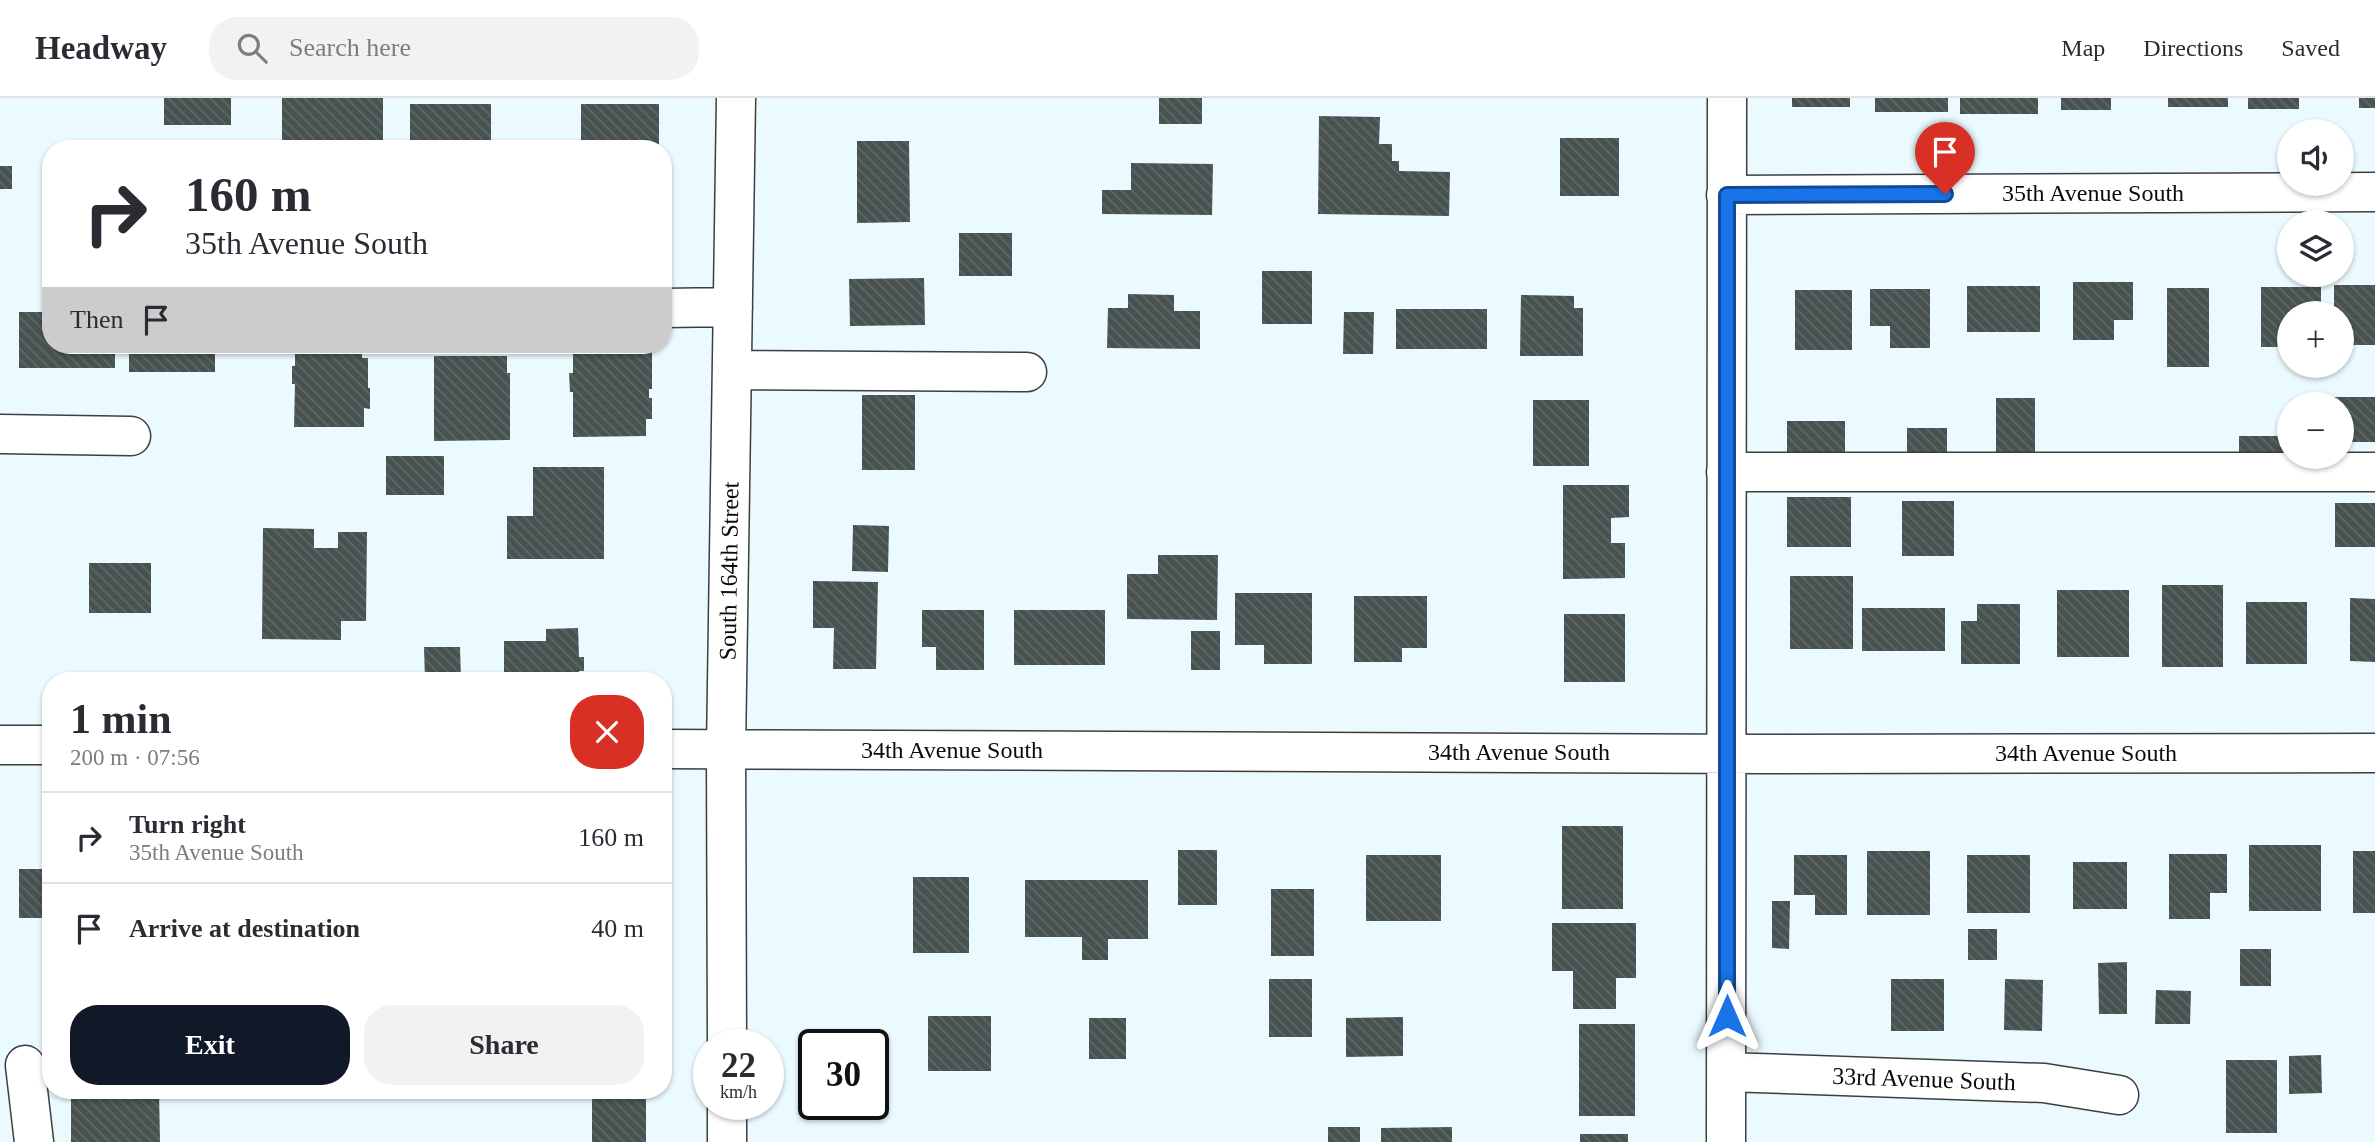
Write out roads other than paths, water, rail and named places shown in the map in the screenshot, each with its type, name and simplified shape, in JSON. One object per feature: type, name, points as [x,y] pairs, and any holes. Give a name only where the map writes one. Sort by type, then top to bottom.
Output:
[{"type":"street","name":"South 164th Street","points":[[727,1029],[726,750],[736,98]]},
{"type":"street","points":[[1726,1142],[1727,98]]},
{"type":"street","name":"35th Avenue South","points":[[1727,195],[2375,192]]},
{"type":"street","points":[[672,308],[733,307]]},
{"type":"street","points":[[732,370],[1027,372]]},
{"type":"street","points":[[0,434],[131,436]]},
{"type":"street","points":[[1727,472],[2375,472]]},
{"type":"street","points":[[0,745],[42,745]]},
{"type":"street","name":"34th Avenue South","points":[[672,749],[2375,753]]},
{"type":"street","points":[[25,1065],[34,1142]]},
{"type":"street","name":"33rd Avenue South","points":[[1727,1072],[2044,1083],[2119,1095]]},
{"type":"street","points":[[727,1120],[727,1142]]}]
